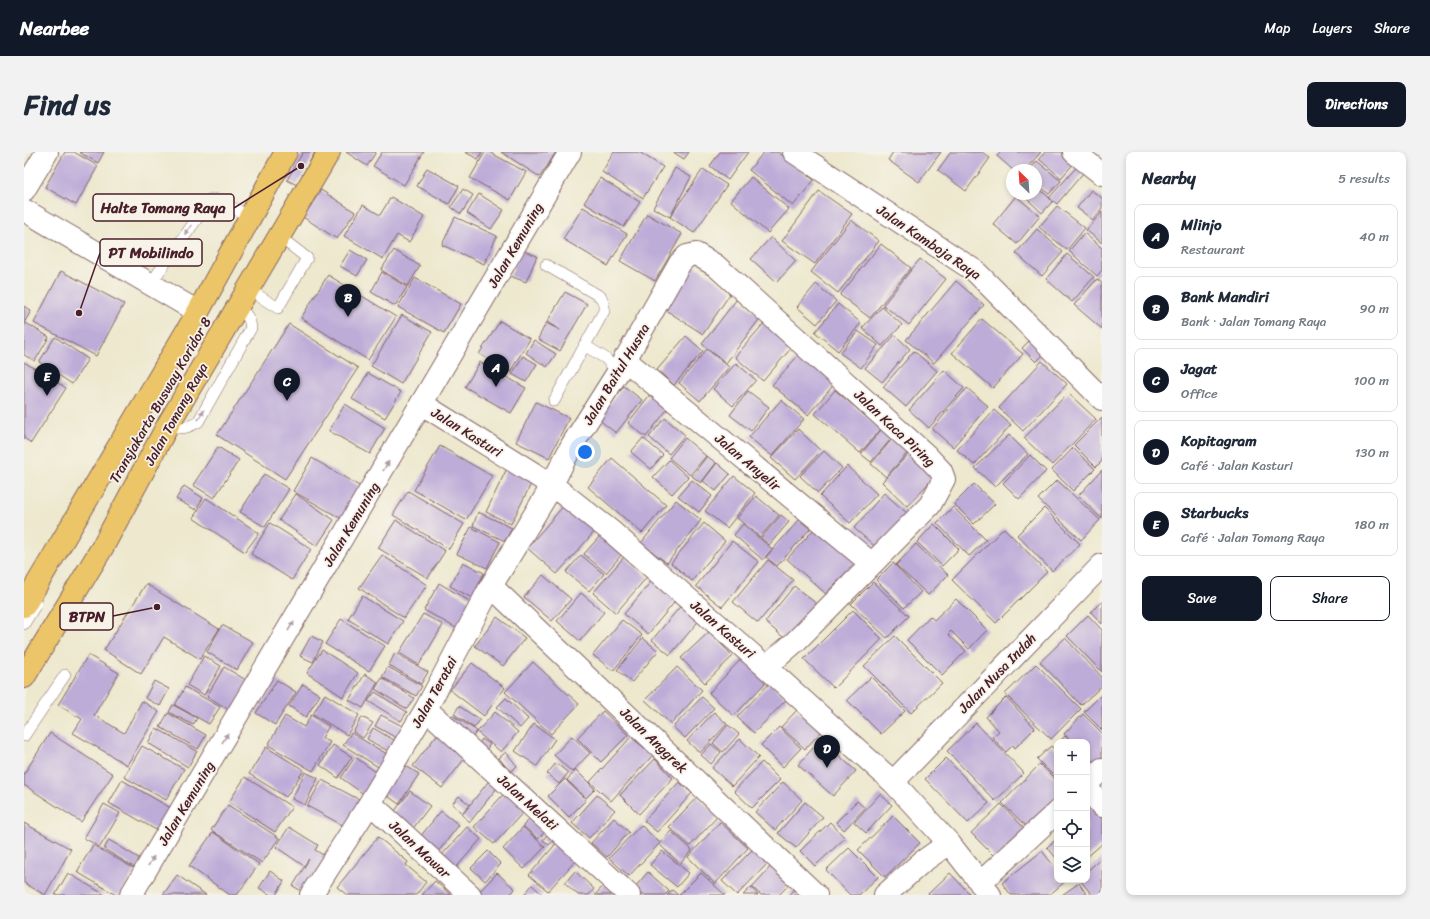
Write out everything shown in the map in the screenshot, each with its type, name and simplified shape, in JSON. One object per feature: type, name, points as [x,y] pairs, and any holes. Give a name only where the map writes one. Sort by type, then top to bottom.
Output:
[{"type":"main road","points":[[24,606],[198,312],[249,216],[286,152]]},
{"type":"main road","name":"Jalan Tomang Raya","points":[[24,677],[102,548],[169,423],[329,152]]},
{"type":"street","points":[[24,190],[47,152]]},
{"type":"street","name":"Jalan Kemuning","points":[[131,895],[570,152]]},
{"type":"street","name":"Jalan Kamboja Raya","points":[[794,152],[975,271],[1102,399]]},
{"type":"street","points":[[1074,152],[1102,174]]},
{"type":"street","points":[[24,210],[198,312]]},
{"type":"street","name":"Jalan Kaca Piring","points":[[680,263],[687,256],[696,254],[715,265],[927,456],[941,471],[944,479],[930,505],[796,641],[766,667]]},
{"type":"street","name":"Jalan Baitul Husna","points":[[552,485],[572,445],[621,365],[680,263]]},
{"type":"street","name":"Jalan Anyelir","points":[[621,365],[872,564]]},
{"type":"street","name":"Jalan Kasturi","points":[[422,404],[552,485],[612,532],[766,667],[893,782],[949,843],[985,889]]},
{"type":"street","name":"Jalan Teratai","points":[[311,895],[370,803],[426,709],[491,586],[552,485]]},
{"type":"street","name":"Jalan Nusa Indah","points":[[893,782],[1102,565]]},
{"type":"street","name":"Jalan Anggrek","points":[[491,586],[816,895]]},
{"type":"street","name":"Jalan Melati","points":[[426,709],[629,895]]},
{"type":"street","points":[[1090,781],[1102,769]]},
{"type":"street","points":[[1090,792],[1102,806]]},
{"type":"street","name":"Jalan Mawar","points":[[370,803],[470,895]]},
{"type":"street","points":[[985,889],[1054,815]]},
{"type":"street","points":[[885,895],[922,862],[949,843]]},
{"type":"lane","name":"Transjakarta Busway Koridor 8","points":[[24,624],[295,152]]},
{"type":"lane","name":"Transjakarta Busway Koridor 8","points":[[24,662],[320,152]]},
{"type":"lane","points":[[150,283],[211,199],[215,199],[249,216]]},
{"type":"lane","points":[[248,289],[278,308],[307,258],[280,237]]},
{"type":"lane","points":[[546,265],[601,298],[604,304],[604,312],[584,345],[554,401]]},
{"type":"lane","points":[[584,345],[605,358],[621,365]]},
{"type":"lane","points":[[24,736],[65,675]]},
{"type":"building","points":[[65,152],[74,152],[98,166],[76,205],[45,187]]},
{"type":"building","points":[[79,152],[104,152],[98,163]]},
{"type":"building","points":[[303,152],[315,152],[297,185],[287,180]]},
{"type":"building","points":[[346,152],[376,152],[367,166]]},
{"type":"building","points":[[382,152],[424,152],[404,185],[373,166]]},
{"type":"building","points":[[465,152],[482,152],[478,159]]},
{"type":"building","points":[[485,152],[489,152],[526,172],[510,200],[470,178]]},
{"type":"building","points":[[501,152],[556,152],[540,177]]},
{"type":"building","points":[[614,152],[639,152],[663,167],[643,198],[602,172]]},
{"type":"building","points":[[673,152],[689,152],[684,159]]},
{"type":"building","points":[[720,152],[748,152],[728,180],[710,166]]},
{"type":"building","points":[[764,152],[778,152],[814,180],[793,206],[749,170]]},
{"type":"building","points":[[893,152],[941,152],[919,182],[888,160]]},
{"type":"building","points":[[951,152],[982,152],[990,158],[966,191],[938,170]]},
{"type":"building","points":[[1001,152],[1041,152],[1030,164],[1006,164],[997,156]]},
{"type":"building","points":[[1045,152],[1067,152],[1077,160],[1061,178],[1039,159]]},
{"type":"building","points":[[1082,161],[1089,166],[1057,204],[1049,198]]},
{"type":"building","points":[[1042,165],[1061,181],[1049,194],[1042,188]]},
{"type":"building","points":[[427,168],[459,186],[449,204],[417,186]]},
{"type":"building","points":[[675,168],[691,177],[670,217],[653,208]]},
{"type":"building","points":[[703,169],[727,185],[694,233],[670,217]]},
{"type":"building","points":[[751,177],[789,209],[768,233],[731,201]]},
{"type":"building","points":[[600,178],[640,202],[624,227],[584,203]]},
{"type":"building","points":[[463,189],[473,195],[461,214],[451,207]]},
{"type":"building","points":[[321,190],[355,212],[337,239],[303,217]]},
{"type":"building","points":[[1091,190],[1102,198],[1102,208],[1093,220],[1077,208]]},
{"type":"building","points":[[819,191],[852,214],[815,264],[782,241]]},
{"type":"building","points":[[1042,191],[1053,201],[1042,213],[1028,200],[1042,200]]},
{"type":"building","points":[[479,194],[504,210],[491,229],[467,213]]},
{"type":"building","points":[[391,197],[424,217],[409,242],[397,235],[383,259],[344,236],[363,205],[380,215]]},
{"type":"building","points":[[1013,200],[1021,200],[1040,216],[1017,244],[993,224]]},
{"type":"building","points":[[1057,206],[1085,228],[1067,250],[1039,227]]},
{"type":"building","points":[[583,207],[627,234],[608,266],[563,239]]},
{"type":"building","points":[[1102,212],[1102,243],[1086,230]]},
{"type":"building","points":[[647,214],[682,234],[655,281],[620,261]]},
{"type":"building","points":[[455,217],[497,236],[484,264],[442,245]]},
{"type":"building","points":[[851,220],[879,241],[838,293],[811,272]]},
{"type":"building","points":[[1037,229],[1063,252],[1042,276],[1016,253]]},
{"type":"building","points":[[1084,233],[1102,248],[1102,270],[1097,276],[1069,251]]},
{"type":"building","points":[[771,237],[796,261],[777,282],[751,259]]},
{"type":"building","points":[[881,244],[911,268],[870,318],[840,295]]},
{"type":"building","points":[[350,250],[367,260],[357,276],[340,266]]},
{"type":"building","points":[[394,250],[420,266],[408,286],[381,270]]},
{"type":"building","points":[[522,250],[537,256],[526,282],[510,276]]},
{"type":"building","points":[[1067,254],[1094,277],[1072,302],[1046,279]]},
{"type":"building","points":[[920,259],[946,279],[909,325],[883,305]]},
{"type":"building","points":[[691,263],[732,291],[703,334],[661,307]]},
{"type":"building","points":[[61,271],[124,304],[96,356],[34,323]]},
{"type":"building","points":[[382,272],[407,287],[395,306],[371,292]]},
{"type":"building","points":[[328,275],[396,317],[368,360],[301,318]]},
{"type":"building","points":[[415,278],[461,304],[444,333],[398,307]]},
{"type":"building","points":[[1097,279],[1102,283],[1102,329],[1074,305]]},
{"type":"building","points":[[956,281],[984,305],[934,363],[906,340]]},
{"type":"building","points":[[816,284],[836,301],[817,324],[797,307]]},
{"type":"building","points":[[565,292],[587,304],[560,351],[538,339],[546,323],[560,330],[547,322]]},
{"type":"building","points":[[737,299],[761,317],[726,363],[702,344]]},
{"type":"building","points":[[838,304],[861,323],[838,351],[815,332]]},
{"type":"building","points":[[24,306],[31,311],[24,323]]},
{"type":"building","points":[[882,307],[902,325],[882,346],[862,328]]},
{"type":"building","points":[[402,315],[432,332],[401,384],[371,366]]},
{"type":"building","points":[[982,319],[1023,354],[993,388],[952,353]]},
{"type":"building","points":[[500,321],[530,339],[510,372],[479,354]]},
{"type":"building","points":[[765,322],[793,346],[763,381],[735,357]]},
{"type":"building","points":[[26,323],[49,337],[35,361],[24,355],[24,327]]},
{"type":"building","points":[[289,324],[358,368],[285,479],[217,435]]},
{"type":"building","points":[[858,331],[878,345],[861,368],[840,353]]},
{"type":"building","points":[[895,335],[910,349],[882,382],[865,368]]},
{"type":"building","points":[[686,336],[703,351],[674,385],[657,370]]},
{"type":"building","points":[[1034,336],[1048,350],[1036,362],[1022,348]]},
{"type":"building","points":[[55,337],[88,359],[72,384],[39,362]]},
{"type":"building","points":[[534,340],[556,354],[547,367],[526,353]]},
{"type":"building","points":[[707,349],[729,367],[700,401],[679,383]]},
{"type":"building","points":[[802,351],[837,381],[808,415],[772,385]]},
{"type":"building","points":[[914,351],[937,371],[906,407],[883,387]]},
{"type":"building","points":[[523,356],[537,364],[526,382],[512,374]]},
{"type":"building","points":[[1042,361],[1067,384],[1023,431],[999,408]]},
{"type":"building","points":[[24,362],[66,388],[31,443],[24,438]]},
{"type":"building","points":[[480,362],[526,388],[511,413],[465,387]]},
{"type":"building","points":[[736,363],[756,380],[733,406],[713,389]]},
{"type":"building","points":[[944,370],[964,388],[929,428],[909,410]]},
{"type":"building","points":[[368,373],[401,392],[385,418],[352,399]]},
{"type":"building","points":[[624,386],[642,400],[616,433],[598,419]]},
{"type":"building","points":[[655,388],[673,402],[646,437],[628,423]]},
{"type":"building","points":[[967,388],[988,406],[953,447],[932,429]]},
{"type":"building","points":[[835,390],[881,429],[860,453],[815,414]]},
{"type":"building","points":[[748,391],[769,407],[751,431],[730,415]]},
{"type":"building","points":[[1068,393],[1096,419],[1052,465],[1024,438]]},
{"type":"building","points":[[781,400],[804,419],[772,456],[749,437]]},
{"type":"building","points":[[536,402],[569,418],[549,458],[516,442]]},
{"type":"building","points":[[345,404],[385,428],[370,454],[329,431]]},
{"type":"building","points":[[994,410],[1011,425],[974,465],[957,450]]},
{"type":"building","points":[[1102,417],[1102,461],[1096,467],[1074,445]]},
{"type":"building","points":[[665,418],[685,435],[669,454],[649,437]]},
{"type":"building","points":[[798,429],[821,451],[795,479],[771,458]]},
{"type":"building","points":[[881,430],[891,439],[871,462],[861,454]]},
{"type":"building","points":[[1009,435],[1028,454],[995,487],[975,468]]},
{"type":"building","points":[[643,438],[663,455],[651,469],[631,452]]},
{"type":"building","points":[[685,438],[706,456],[690,475],[669,458]]},
{"type":"building","points":[[892,439],[908,452],[886,477],[871,464]]},
{"type":"building","points":[[440,446],[492,476],[466,520],[414,490]]},
{"type":"building","points":[[218,447],[239,460],[214,498],[193,485]]},
{"type":"building","points":[[914,448],[939,472],[907,506],[882,482]]},
{"type":"building","points":[[1073,448],[1095,469],[1073,491],[1052,470]]},
{"type":"building","points":[[824,451],[842,468],[818,493],[800,476]]},
{"type":"building","points":[[1030,455],[1046,471],[1019,499],[1003,483]]},
{"type":"building","points":[[707,456],[716,463],[701,483],[692,476]]},
{"type":"building","points":[[312,458],[361,487],[342,519],[293,491]]},
{"type":"building","points":[[612,458],[666,505],[642,533],[588,487]]},
{"type":"building","points":[[669,460],[688,477],[672,494],[653,477]]},
{"type":"building","points":[[717,463],[730,474],[716,491],[703,481]]},
{"type":"building","points":[[509,464],[535,476],[511,524],[486,512]]},
{"type":"building","points":[[847,466],[877,494],[850,523],[820,496]]},
{"type":"building","points":[[1102,470],[1102,519],[1078,496]]},
{"type":"building","points":[[264,474],[289,489],[265,527],[240,512]]},
{"type":"building","points":[[734,476],[755,493],[727,528],[705,511]]},
{"type":"building","points":[[692,480],[712,496],[699,512],[678,496]]},
{"type":"building","points":[[1057,480],[1100,520],[1081,540],[1038,499]]},
{"type":"building","points":[[974,484],[995,504],[974,524],[954,504]]},
{"type":"building","points":[[184,486],[203,498],[196,510],[176,499]]},
{"type":"building","points":[[408,491],[464,524],[449,549],[393,515]]},
{"type":"building","points":[[884,493],[908,514],[878,549],[854,528]]},
{"type":"building","points":[[296,494],[334,520],[317,546],[279,520]]},
{"type":"building","points":[[756,496],[779,515],[760,537],[737,518]]},
{"type":"building","points":[[206,498],[259,533],[245,552],[193,518]]},
{"type":"building","points":[[676,500],[701,520],[667,563],[641,543]]},
{"type":"building","points":[[566,503],[596,530],[557,574],[527,548]]},
{"type":"building","points":[[953,507],[986,540],[969,556],[937,523]]},
{"type":"building","points":[[1044,508],[1080,544],[1052,571],[1017,535]]},
{"type":"building","points":[[478,512],[512,528],[505,541],[473,526]]},
{"type":"building","points":[[781,515],[789,522],[769,545],[761,538]]},
{"type":"building","points":[[396,520],[445,551],[428,578],[378,548]]},
{"type":"building","points":[[799,520],[810,529],[777,566],[766,557]]},
{"type":"building","points":[[270,523],[311,549],[292,580],[251,554]]},
{"type":"building","points":[[704,523],[725,541],[692,581],[671,563]]},
{"type":"building","points":[[743,524],[772,549],[763,560],[734,535]]},
{"type":"building","points":[[934,524],[959,549],[942,566],[917,542]]},
{"type":"building","points":[[818,525],[857,560],[826,594],[787,559]]},
{"type":"building","points":[[471,527],[500,542],[487,568],[457,554]]},
{"type":"building","points":[[1004,528],[1047,572],[996,623],[952,580]]},
{"type":"building","points":[[606,529],[628,547],[606,573],[584,554]]},
{"type":"building","points":[[732,541],[759,562],[722,607],[696,586]]},
{"type":"building","points":[[916,544],[948,575],[928,595],[896,565]]},
{"type":"building","points":[[382,555],[427,585],[404,618],[359,588]]},
{"type":"building","points":[[581,555],[604,574],[589,591],[566,572]]},
{"type":"building","points":[[624,557],[647,577],[616,613],[593,593]]},
{"type":"building","points":[[768,560],[793,580],[758,623],[733,602]]},
{"type":"building","points":[[463,562],[484,573],[472,598],[450,586]]},
{"type":"building","points":[[893,563],[921,592],[904,608],[876,580]]},
{"type":"building","points":[[543,575],[571,599],[552,621],[524,597]]},
{"type":"building","points":[[654,578],[678,598],[648,634],[624,614]]},
{"type":"building","points":[[873,582],[909,616],[887,638],[851,604]]},
{"type":"building","points":[[439,583],[471,602],[456,628],[424,610]]},
{"type":"building","points":[[146,584],[219,629],[200,659],[164,637],[141,674],[104,650]]},
{"type":"building","points":[[794,586],[818,605],[788,641],[765,622]]},
{"type":"building","points":[[581,593],[604,612],[580,641],[557,621]]},
{"type":"building","points":[[362,596],[403,621],[388,644],[348,619]]},
{"type":"building","points":[[956,599],[987,630],[969,649],[951,631],[948,634],[966,651],[942,675],[907,640],[930,616],[934,620]]},
{"type":"building","points":[[1102,601],[1102,624],[1091,612]]},
{"type":"building","points":[[684,602],[702,617],[670,655],[652,640]]},
{"type":"building","points":[[853,610],[882,639],[834,688],[804,659]]},
{"type":"building","points":[[423,614],[443,625],[419,665],[399,653]]},
{"type":"building","points":[[1088,615],[1102,630],[1102,672],[1067,636]]},
{"type":"building","points":[[497,617],[525,638],[503,666],[475,646]]},
{"type":"building","points":[[341,619],[385,646],[369,671],[325,644]]},
{"type":"building","points":[[622,620],[642,635],[613,671],[593,655]]},
{"type":"building","points":[[222,625],[253,642],[237,670],[207,652]]},
{"type":"building","points":[[709,632],[733,656],[705,683],[681,658]]},
{"type":"building","points":[[311,636],[323,642],[313,662],[300,656]]},
{"type":"building","points":[[895,636],[942,683],[911,713],[864,666]]},
{"type":"building","points":[[643,638],[658,651],[632,682],[617,670]]},
{"type":"building","points":[[1065,638],[1102,677],[1102,686],[1081,705],[1040,662]]},
{"type":"building","points":[[322,650],[358,673],[343,697],[307,673]]},
{"type":"building","points":[[395,653],[428,672],[421,684],[389,665]]},
{"type":"building","points":[[88,655],[119,673],[94,715],[124,733],[142,701],[159,712],[127,765],[73,733],[82,719],[58,705]]},
{"type":"building","points":[[204,656],[221,666],[204,695],[187,685]]},
{"type":"building","points":[[742,658],[767,681],[734,716],[709,693]]},
{"type":"building","points":[[533,662],[579,704],[551,734],[505,692]]},
{"type":"building","points":[[472,663],[505,688],[484,716],[450,690]]},
{"type":"building","points":[[1036,664],[1081,709],[1051,739],[1005,694]]},
{"type":"building","points":[[224,667],[251,683],[234,713],[207,696]]},
{"type":"building","points":[[388,667],[422,686],[416,696],[382,677]]},
{"type":"building","points":[[677,667],[702,690],[671,724],[645,700]]},
{"type":"building","points":[[365,674],[378,682],[363,708],[349,700]]},
{"type":"building","points":[[871,677],[905,711],[881,734],[847,700]]},
{"type":"building","points":[[382,678],[414,698],[407,709],[375,689]]},
{"type":"building","points":[[277,680],[296,692],[275,725],[256,713]]},
{"type":"building","points":[[154,681],[169,689],[160,706],[145,698]]},
{"type":"building","points":[[770,683],[787,699],[754,733],[737,717]]},
{"type":"building","points":[[303,684],[320,695],[306,717],[289,706]]},
{"type":"building","points":[[185,687],[220,707],[209,724],[175,705]]},
{"type":"building","points":[[375,692],[407,712],[401,721],[368,701]]},
{"type":"building","points":[[325,694],[359,715],[347,735],[313,714]]},
{"type":"building","points":[[1102,694],[1102,730],[1084,712]]},
{"type":"building","points":[[702,697],[714,708],[685,738],[673,727]]},
{"type":"building","points":[[1006,697],[1035,728],[1015,748],[1013,745],[1006,752],[992,737],[999,731],[986,717]]},
{"type":"building","points":[[506,698],[528,719],[520,728],[497,707]]},
{"type":"building","points":[[173,705],[197,718],[193,725],[169,712]]},
{"type":"building","points":[[459,706],[480,720],[474,728],[454,714]]},
{"type":"building","points":[[797,710],[821,732],[805,749],[781,727]]},
{"type":"building","points":[[603,711],[628,735],[601,762],[577,738]]},
{"type":"building","points":[[495,712],[518,732],[501,752],[477,732]]},
{"type":"building","points":[[714,712],[727,724],[700,753],[687,741]]},
{"type":"building","points":[[168,713],[206,735],[198,749],[160,727]]},
{"type":"building","points":[[1083,714],[1102,733],[1102,764],[1099,767],[1090,758],[1090,739],[1070,739],[1064,734]]},
{"type":"building","points":[[311,715],[329,726],[322,738],[330,742],[313,771],[268,745],[285,716],[304,727]]},
{"type":"building","points":[[381,715],[408,729],[402,741],[375,726]]},
{"type":"building","points":[[452,715],[477,731],[470,741],[446,725]]},
{"type":"building","points":[[362,717],[373,723],[363,738],[353,732]]},
{"type":"building","points":[[976,723],[1024,773],[995,801],[947,751]]},
{"type":"building","points":[[534,724],[555,739],[537,766],[515,751]]},
{"type":"building","points":[[728,725],[739,734],[723,752],[713,743]]},
{"type":"building","points":[[779,727],[801,748],[783,767],[761,745]]},
{"type":"building","points":[[156,728],[197,751],[188,767],[148,743]]},
{"type":"building","points":[[373,728],[399,743],[393,754],[367,739]]},
{"type":"building","points":[[439,732],[468,754],[442,788],[413,766]]},
{"type":"building","points":[[50,733],[113,774],[81,822],[24,785],[24,774]]},
{"type":"building","points":[[351,733],[392,757],[383,770],[343,745]]},
{"type":"building","points":[[572,736],[590,753],[572,772],[554,755]]},
{"type":"building","points":[[631,737],[653,755],[611,801],[590,782]]},
{"type":"building","points":[[482,739],[490,744],[485,752],[477,747]]},
{"type":"building","points":[[740,739],[759,757],[732,786],[712,768]]},
{"type":"building","points":[[821,739],[856,771],[833,796],[798,765]]},
{"type":"building","points":[[711,744],[721,752],[711,764],[701,755]]},
{"type":"building","points":[[333,745],[352,757],[338,778],[320,765]]},
{"type":"building","points":[[142,746],[184,769],[166,800],[124,777]]},
{"type":"building","points":[[1051,746],[1054,749],[1054,776],[1037,759]]},
{"type":"building","points":[[266,747],[304,770],[286,797],[249,774]]},
{"type":"building","points":[[506,752],[517,766],[510,772],[499,758]]},
{"type":"building","points":[[355,757],[380,775],[365,795],[341,778]]},
{"type":"building","points":[[946,758],[989,803],[968,823],[925,779]]},
{"type":"building","points":[[655,759],[673,778],[639,814],[620,795]]},
{"type":"building","points":[[1090,760],[1098,768],[1090,775]]},
{"type":"building","points":[[762,762],[780,780],[752,808],[734,791]]},
{"type":"building","points":[[401,763],[419,774],[399,804],[382,792]]},
{"type":"building","points":[[556,763],[568,773],[559,784],[547,774]]},
{"type":"building","points":[[1040,764],[1054,778],[1054,803],[1029,829],[1002,803]]},
{"type":"building","points":[[576,770],[595,789],[586,798],[567,780]]},
{"type":"building","points":[[305,772],[318,778],[305,805],[292,799]]},
{"type":"building","points":[[245,777],[292,807],[275,832],[229,802]]},
{"type":"building","points":[[492,777],[500,784],[470,822],[462,815]]},
{"type":"building","points":[[565,779],[586,800],[569,817],[548,796]]},
{"type":"building","points":[[122,780],[171,808],[158,831],[109,803]]},
{"type":"building","points":[[322,780],[360,800],[346,827],[307,806]]},
{"type":"building","points":[[679,782],[692,793],[657,832],[644,821]]},
{"type":"building","points":[[783,782],[802,800],[775,830],[755,812]]},
{"type":"building","points":[[509,788],[529,806],[494,844],[474,827]]},
{"type":"building","points":[[410,791],[430,806],[411,831],[391,816]]},
{"type":"building","points":[[880,794],[892,805],[866,833],[854,822]]},
{"type":"building","points":[[597,795],[615,810],[589,838],[572,823]]},
{"type":"building","points":[[459,796],[470,805],[463,813],[452,804]]},
{"type":"building","points":[[697,797],[718,816],[690,846],[669,827]]},
{"type":"building","points":[[857,801],[865,808],[844,830],[836,822]]},
{"type":"building","points":[[805,802],[823,817],[796,848],[778,833]]},
{"type":"building","points":[[1098,803],[1102,808],[1102,844],[1090,854],[1090,811]]},
{"type":"building","points":[[104,804],[120,813],[100,847],[84,838]]},
{"type":"building","points":[[1001,804],[1026,830],[997,859],[971,833]]},
{"type":"building","points":[[228,805],[279,838],[262,863],[211,830]]},
{"type":"building","points":[[441,811],[459,825],[438,852],[419,838]]},
{"type":"building","points":[[536,812],[551,825],[538,839],[523,826]]},
{"type":"building","points":[[893,816],[920,843],[885,877],[858,850]]},
{"type":"building","points":[[614,818],[629,832],[607,857],[591,843]]},
{"type":"building","points":[[720,822],[748,848],[715,884],[688,857]]},
{"type":"building","points":[[830,822],[845,838],[815,866],[800,851]]},
{"type":"building","points":[[24,823],[71,849],[45,895],[24,883]]},
{"type":"building","points":[[641,825],[660,843],[671,831],[692,850],[680,864],[659,844],[629,876],[609,858]]},
{"type":"building","points":[[289,827],[318,845],[315,850],[330,859],[308,895],[293,886],[309,859],[304,866],[276,847]]},
{"type":"building","points":[[467,827],[481,839],[454,870],[440,857]]},
{"type":"building","points":[[523,827],[545,847],[524,869],[503,849]]},
{"type":"building","points":[[552,828],[559,834],[549,845],[543,840]]},
{"type":"building","points":[[213,832],[259,864],[237,895],[230,895],[189,866]]},
{"type":"building","points":[[378,837],[408,862],[406,865],[426,882],[416,895],[347,895],[337,887]]},
{"type":"building","points":[[560,839],[580,856],[548,891],[529,875]]},
{"type":"building","points":[[109,840],[142,860],[137,869],[104,849]]},
{"type":"building","points":[[1054,841],[1054,855],[1047,847]]},
{"type":"building","points":[[93,845],[135,869],[120,895],[116,895],[77,872]]},
{"type":"building","points":[[849,848],[878,877],[859,895],[850,895],[826,870]]},
{"type":"building","points":[[753,849],[768,863],[737,895],[722,881]]},
{"type":"building","points":[[488,851],[501,864],[485,881],[471,868]]},
{"type":"building","points":[[662,851],[689,873],[677,887],[650,865]]},
{"type":"building","points":[[1042,851],[1054,866],[1054,883],[1064,883],[1049,895],[1011,895],[1002,883]]},
{"type":"building","points":[[1102,858],[1102,895],[1092,895],[1082,883],[1090,883],[1090,868]]},
{"type":"building","points":[[774,863],[793,880],[779,895],[761,895],[752,887]]},
{"type":"building","points":[[270,871],[284,881],[276,895],[271,895],[259,888]]},
{"type":"building","points":[[575,871],[594,889],[589,895],[578,895],[565,883]]},
{"type":"building","points":[[648,872],[669,891],[665,895],[642,895],[634,888]]},
{"type":"building","points":[[68,873],[105,895],[55,895]]},
{"type":"building","points":[[497,873],[515,889],[510,895],[476,895]]},
{"type":"building","points":[[701,873],[725,895],[679,895]]},
{"type":"building","points":[[950,873],[971,895],[927,895]]},
{"type":"building","points":[[177,875],[206,895],[163,895]]},
{"type":"building","points":[[435,881],[451,895],[422,895]]},
{"type":"building","points":[[1079,883],[1087,895],[1062,895]]},
{"type":"building","points":[[605,884],[617,895],[595,895]]},
{"type":"building","points":[[532,885],[543,895],[524,895]]},
{"type":"building","points":[[751,887],[758,895],[743,895]]},
{"type":"building","points":[[794,889],[800,895],[789,895]]},
{"type":"building","points":[[672,890],[678,895],[667,895]]},
{"type":"place","name":"Halte Tomang Raya","points":[[301,166]]},
{"type":"place","name":"PT Mobilindo","points":[[79,313]]},
{"type":"place","name":"Bank Mandiri","points":[[348,317]]},
{"type":"place","name":"Mlinjo","points":[[496,387]]},
{"type":"place","name":"Starbucks","points":[[47,396]]},
{"type":"place","name":"Jagat","points":[[287,401]]},
{"type":"place","name":"BTPN","points":[[157,607]]},
{"type":"place","name":"Kopitagram","points":[[827,768]]}]
